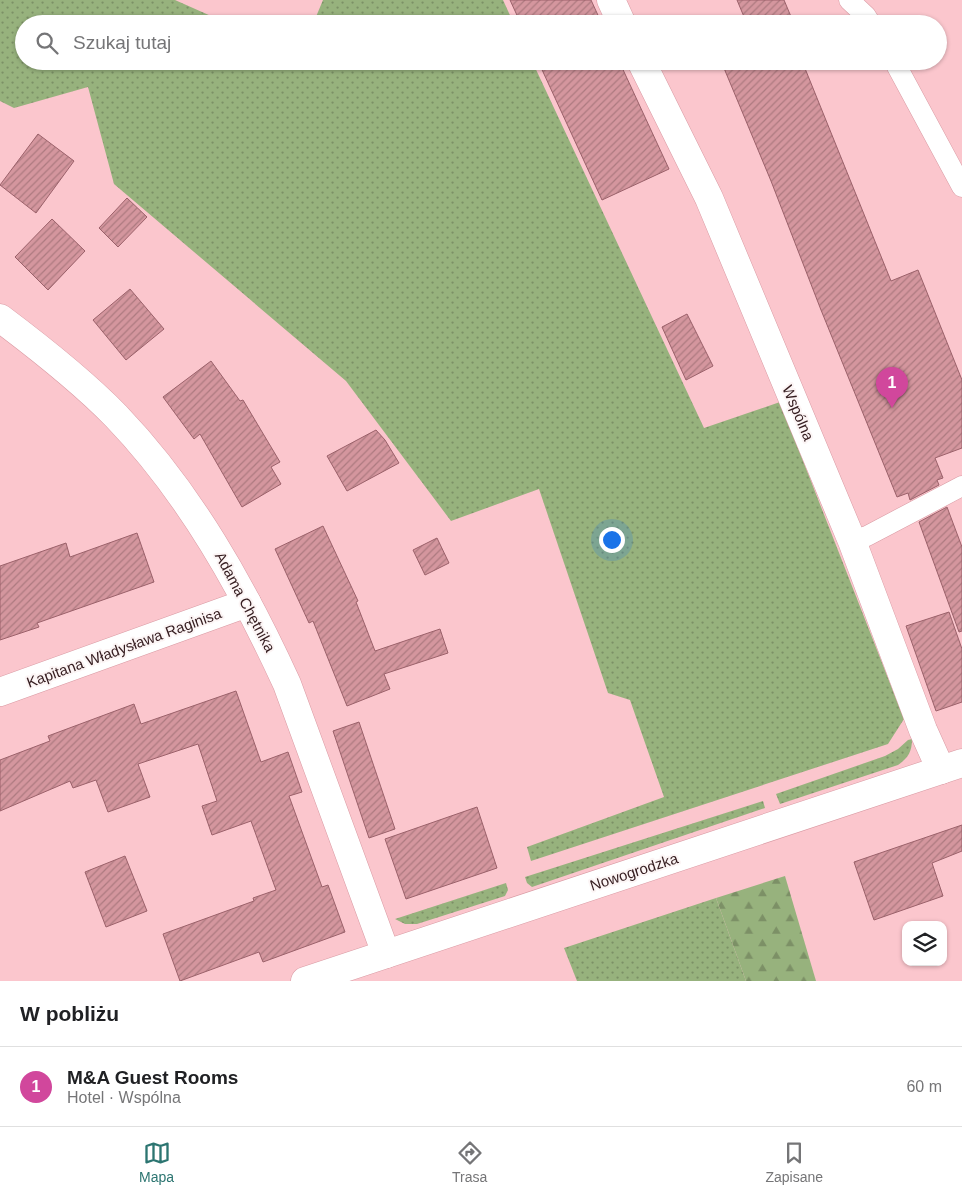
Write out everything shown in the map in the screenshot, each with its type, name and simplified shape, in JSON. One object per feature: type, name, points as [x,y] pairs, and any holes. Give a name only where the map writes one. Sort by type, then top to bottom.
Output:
[{"type":"street","points":[[611,0],[618,15]]},
{"type":"street","name":"Wspólna","points":[[645,70],[708,198],[852,541],[923,730],[952,766]]},
{"type":"street","name":"Adama Chętnika","points":[[0,318],[70,374],[115,416],[183,498],[210,539],[268,642],[287,684],[386,954]]},
{"type":"street","name":"Kapitana Władysława Raginisa","points":[[0,692],[247,604]]},
{"type":"street","name":"Nowogrodzka","points":[[305,981],[952,766]]},
{"type":"lane","points":[[849,0],[865,15]]},
{"type":"lane","points":[[899,70],[962,188]]},
{"type":"lane","points":[[852,541],[867,536],[962,486]]},
{"type":"green space","points":[[0,0],[175,0],[209,15],[15,15],[15,70],[536,70],[704,428],[780,402],[904,719],[888,744],[531,861],[527,847],[664,797],[630,700],[608,693],[539,489],[451,521],[346,381],[114,184],[88,87],[14,108],[0,101]]},
{"type":"green space","points":[[323,0],[503,0],[510,15],[317,15]]},
{"type":"green space","points":[[912,739],[909,754],[898,765],[780,804],[776,794],[885,756]]},
{"type":"green space","points":[[763,801],[765,808],[532,887],[527,883],[525,877]]},
{"type":"green space","points":[[785,876],[816,981],[746,981],[716,898]]},
{"type":"green space","points":[[506,883],[508,890],[505,896],[417,924],[405,924],[395,919]]},
{"type":"green space","points":[[716,898],[746,981],[577,981],[564,948]]},
{"type":"building","points":[[510,0],[591,0],[598,15],[517,15]]},
{"type":"building","points":[[737,0],[784,0],[790,15],[743,15]]},
{"type":"building","points":[[542,70],[623,70],[669,169],[602,200]]},
{"type":"building","points":[[725,70],[806,70],[891,281],[918,270],[962,380],[962,448],[935,458],[943,478],[937,480],[939,485],[910,500],[908,493],[897,497]]},
{"type":"building","points":[[38,134],[74,161],[36,213],[0,185]]},
{"type":"building","points":[[127,198],[147,217],[118,247],[99,228]]},
{"type":"building","points":[[52,219],[85,251],[48,290],[15,257]]},
{"type":"building","points":[[130,289],[164,329],[126,360],[93,320]]},
{"type":"building","points":[[687,314],[713,366],[686,380],[662,327]]},
{"type":"building","points":[[211,361],[240,401],[243,400],[280,462],[271,467],[281,484],[242,507],[200,434],[194,439],[163,397]]},
{"type":"building","points":[[376,430],[385,440],[399,463],[347,491],[327,456]]},
{"type":"building","points":[[947,507],[962,547],[962,631],[959,632],[919,522]]},
{"type":"building","points":[[323,526],[358,601],[356,602],[375,651],[440,629],[448,653],[384,674],[390,689],[347,706],[313,621],[309,623],[275,549]]},
{"type":"building","points":[[137,533],[154,582],[37,623],[39,627],[0,640],[0,566],[66,543],[70,557]]},
{"type":"building","points":[[437,538],[449,563],[425,575],[413,550]]},
{"type":"building","points":[[949,612],[962,649],[962,702],[936,711],[906,626]]},
{"type":"building","points":[[236,691],[261,762],[288,752],[302,792],[289,796],[322,887],[328,885],[345,932],[263,962],[259,952],[180,981],[163,934],[254,901],[253,898],[276,890],[251,821],[212,835],[202,806],[217,801],[198,744],[138,764],[150,797],[108,812],[96,780],[73,788],[70,781],[0,811],[0,760],[50,741],[48,736],[134,704],[141,724]]},
{"type":"building","points":[[359,722],[395,829],[369,838],[333,731]]},
{"type":"building","points":[[477,807],[497,868],[406,899],[385,839]]},
{"type":"building","points":[[962,825],[962,851],[932,863],[943,896],[874,920],[854,862]]},
{"type":"building","points":[[125,856],[147,911],[106,927],[85,872]]},
{"type":"place","name":"M&A Guest Rooms","points":[[892,408]]}]
